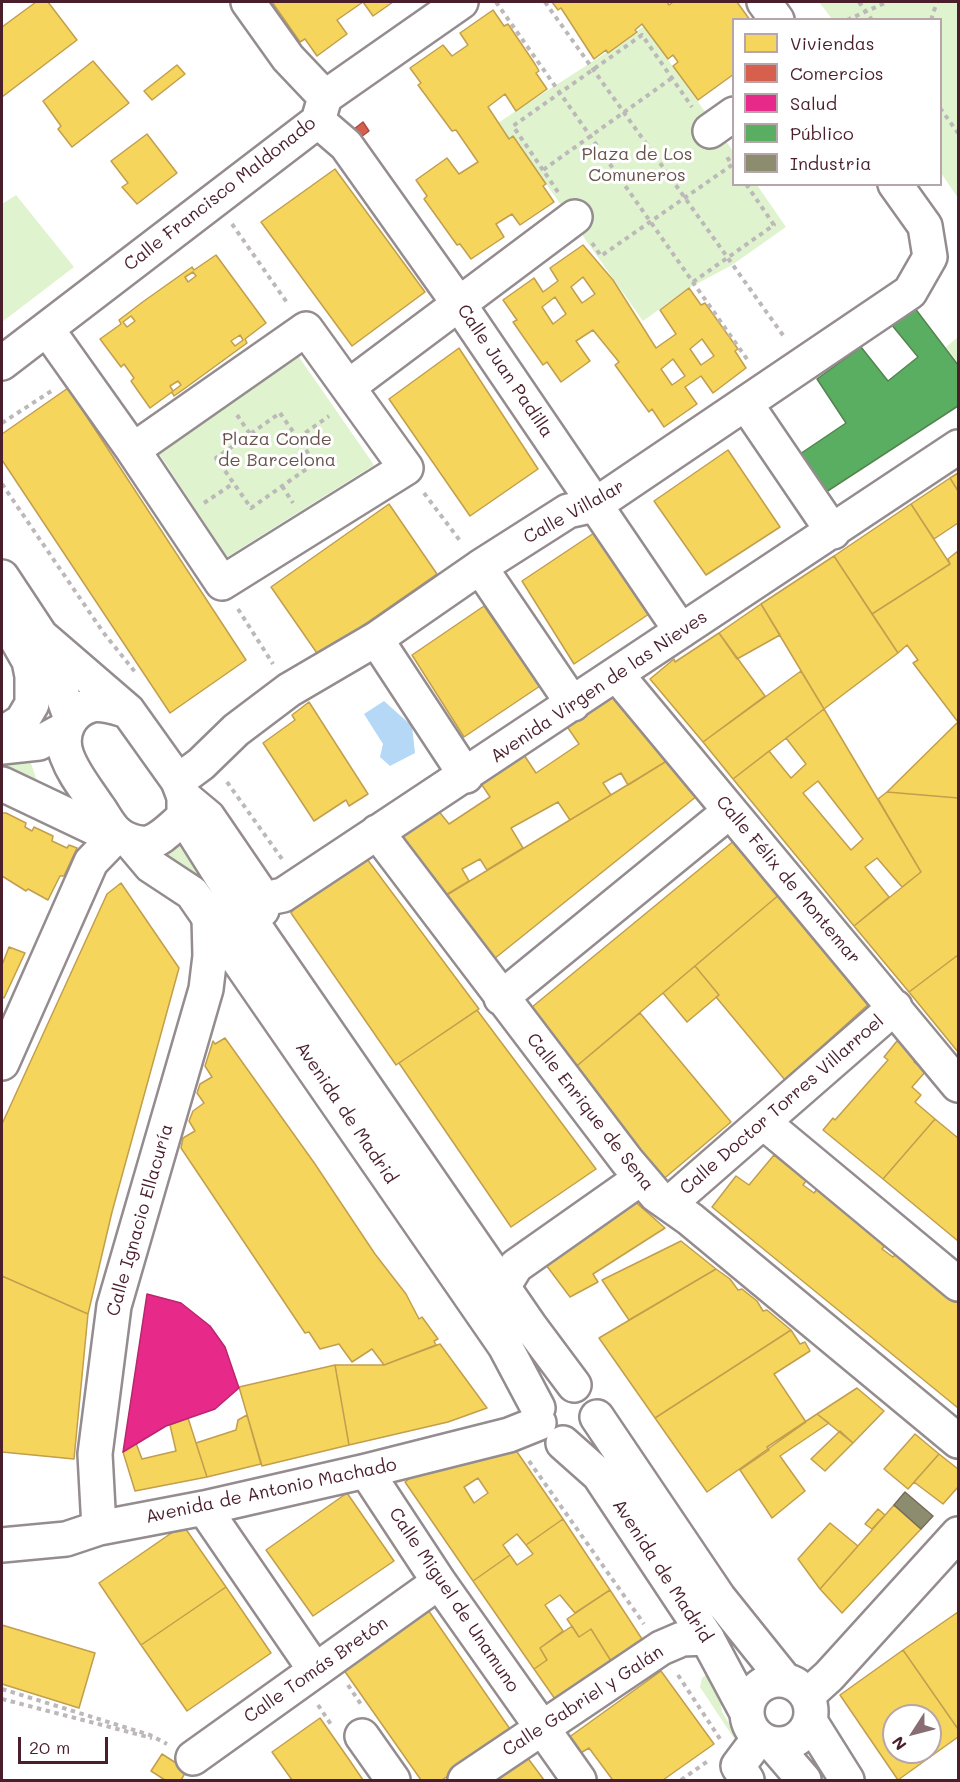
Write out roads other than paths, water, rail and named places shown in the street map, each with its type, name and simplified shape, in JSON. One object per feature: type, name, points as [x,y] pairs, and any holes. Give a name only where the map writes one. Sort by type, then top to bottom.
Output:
[{"type":"main road","name":"Calle Juan Padilla","points":[[248,2],[459,304],[681,631]]},
{"type":"main road","points":[[764,2],[776,18]]},
{"type":"main road","name":"Calle Francisco Maldonado","points":[[2,363],[215,200],[442,7]]},
{"type":"main road","name":"Calle Villalar","points":[[121,836],[147,843],[159,837],[201,764],[236,730],[289,690],[376,639],[480,567],[568,511],[595,505],[805,366],[910,292],[930,257],[925,226],[896,186]]},
{"type":"main road","points":[[351,392],[459,304],[575,217]]},
{"type":"main road","points":[[47,329],[133,450],[222,583],[406,468],[306,329],[133,450]]},
{"type":"main road","points":[[758,397],[832,532]]},
{"type":"main road","name":"Avenida Virgen de las Nieves","points":[[261,914],[283,895],[377,832],[466,776],[958,447]]},
{"type":"main road","points":[[480,567],[573,704]]},
{"type":"main road","points":[[2,577],[41,636],[128,711],[182,798],[208,817],[261,914]]},
{"type":"main road","points":[[2,599],[13,633],[29,661],[33,676],[32,704],[22,721],[2,734]]},
{"type":"main road","points":[[41,636],[68,724]]},
{"type":"main road","points":[[376,639],[466,776]]},
{"type":"main road","name":"Calle Félix de Montemar","points":[[617,675],[896,1007],[958,1085]]},
{"type":"main road","points":[[2,747],[39,742],[68,724],[92,705],[106,705],[128,711]]},
{"type":"main road","name":"Avenida de Madrid","points":[[68,724],[66,754],[77,777],[121,836],[151,866],[192,893],[505,1346],[547,1425],[599,1475],[707,1638],[759,1731],[804,1780]]},
{"type":"main road","points":[[2,784],[99,830],[121,836]]},
{"type":"main road","name":"Avenida de Madrid","points":[[182,798],[231,892],[261,914],[503,1287],[574,1385]]},
{"type":"main road","points":[[501,998],[730,811]]},
{"type":"main road","name":"Calle Enrique de Sena","points":[[377,832],[501,998],[640,1178],[656,1195],[669,1203],[958,1441]]},
{"type":"main road","points":[[2,1063],[91,862],[121,836]]},
{"type":"main road","name":"Calle Ignacio Ellacuría","points":[[99,1528],[95,1454],[107,1345],[114,1306],[206,989],[210,957],[209,917]]},
{"type":"main road","name":"Calle Doctor Torres Villarroel","points":[[669,1203],[896,1007]]},
{"type":"main road","points":[[763,1122],[958,1284]]},
{"type":"main road","points":[[503,1287],[516,1266],[640,1178]]},
{"type":"main road","points":[[558,1385],[574,1385],[584,1389],[591,1397],[597,1417],[591,1431],[579,1441],[547,1425],[545,1394],[558,1385]]},
{"type":"main road","name":"Avenida de Madrid","points":[[597,1417],[719,1598],[801,1698],[847,1780]]},
{"type":"main road","name":"Avenida de Antonio Machado","points":[[2,1545],[66,1539],[99,1528],[204,1508],[366,1471],[547,1425]]},
{"type":"main road","name":"Calle Miguel de Unamuno","points":[[366,1471],[439,1581],[579,1780]]},
{"type":"main road","points":[[204,1508],[315,1670]]},
{"type":"main road","points":[[801,1698],[829,1676],[958,1534]]},
{"type":"main road","name":"Calle Tomás Bretón","points":[[193,1758],[439,1581]]},
{"type":"main road","name":"Calle Gabriel y Galán","points":[[465,1780],[661,1648],[682,1639],[707,1638]]},
{"type":"main road","points":[[742,1773],[759,1731],[752,1693],[765,1682],[801,1698]]},
{"type":"main road","points":[[759,1731],[789,1743],[803,1735],[801,1698]]},
{"type":"main road","points":[[362,1736],[393,1780]]},
{"type":"water","points":[[384,701],[412,726],[415,753],[390,766],[380,757],[383,744],[364,714]]},
{"type":"park label","name":"Plaza de Los Comuneros","points":[[637,164]]},
{"type":"park label","name":"Plaza Conde de Barcelona","points":[[277,449]]}]
